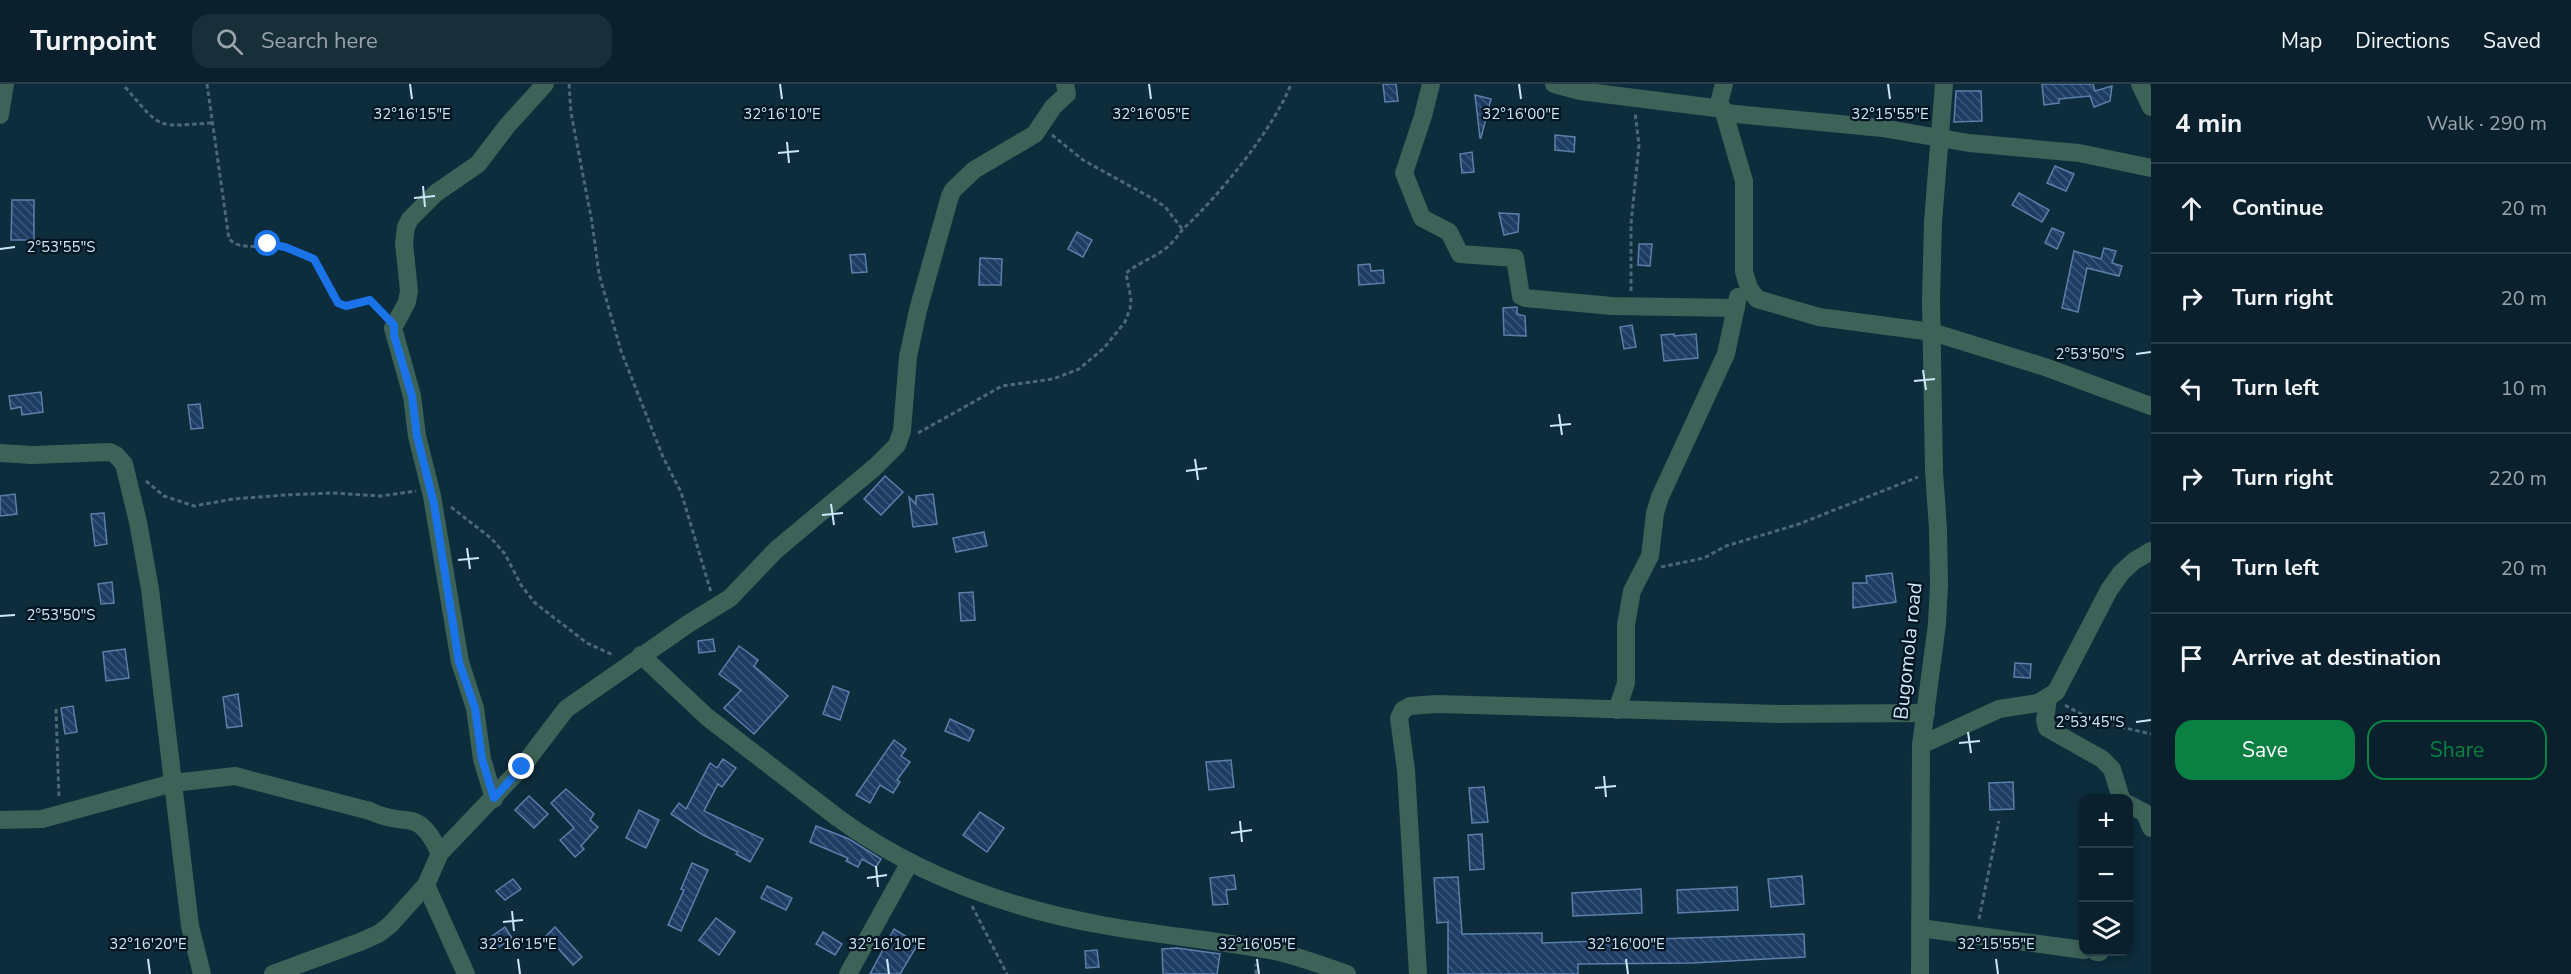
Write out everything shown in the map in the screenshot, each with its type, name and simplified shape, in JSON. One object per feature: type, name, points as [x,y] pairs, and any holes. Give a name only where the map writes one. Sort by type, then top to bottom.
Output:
[{"type":"street","points":[[0,115],[5,84]]},
{"type":"street","points":[[494,798],[482,759],[475,708],[459,662],[432,496],[417,436],[412,396],[394,335],[394,325],[407,302],[410,291],[404,243],[406,227],[410,219],[436,193],[478,164],[507,126],[546,84]]},
{"type":"street","points":[[273,974],[378,934],[408,907],[426,885],[440,853],[494,798],[540,745],[560,715],[637,658],[716,608],[736,592],[776,550],[875,467],[897,445],[902,431],[908,357],[918,310],[952,190],[974,170],[1035,134],[1053,108],[1067,94],[1065,84]]},
{"type":"street","points":[[1431,84],[1414,146],[1404,170],[1422,218],[1449,232],[1460,254],[1507,256],[1516,259],[1523,297],[1632,306],[1736,308]]},
{"type":"street","points":[[1554,84],[1580,91],[1882,128],[1969,143],[2079,153],[2151,168]]},
{"type":"street","points":[[1617,710],[1626,682],[1626,625],[1632,591],[1650,556],[1655,513],[1660,497],[1726,354],[1743,272],[1744,181],[1721,110],[1724,84]]},
{"type":"street","name":"Bugomola road","points":[[1920,974],[1921,745],[1937,624],[1938,529],[1934,471],[1932,332],[1933,222],[1944,84]]},
{"type":"street","points":[[2140,84],[2151,107]]},
{"type":"street","points":[[1743,272],[1749,288],[1757,299],[1763,302],[1819,317],[1932,332],[2045,367],[2151,406]]},
{"type":"street","points":[[0,453],[32,455],[110,452],[124,464],[138,522],[150,589],[190,926],[202,974]]},
{"type":"street","points":[[1921,745],[1999,709],[2038,703],[2050,697],[2061,685],[2115,581],[2134,561],[2151,551]]},
{"type":"street","points":[[637,658],[707,717],[838,818],[931,874],[1038,911],[1074,920],[1269,950],[1347,974]]},
{"type":"street","points":[[2050,697],[2045,720],[2047,728],[2110,765],[2120,794]]},
{"type":"street","points":[[1418,974],[1406,770],[1400,729],[1401,713],[1415,705],[1779,714],[1926,713]]},
{"type":"street","points":[[0,820],[30,820],[60,814],[173,783],[243,776],[370,811],[386,819],[412,819],[429,832],[440,853]]},
{"type":"street","points":[[2133,807],[2145,813],[2151,828]]},
{"type":"street","points":[[848,974],[910,862]]},
{"type":"street","points":[[426,885],[466,974]]},
{"type":"street","points":[[1920,928],[2079,949]]},
{"type":"path","points":[[207,84],[226,234],[229,239],[241,246],[268,244],[306,254],[319,264],[333,298],[338,303],[346,306],[370,300],[394,325]]},
{"type":"path","points":[[569,84],[571,113],[592,222],[599,274],[621,351],[663,458],[681,492],[716,608]]},
{"type":"path","points":[[897,445],[1002,386],[1053,379],[1079,369],[1104,348],[1125,322],[1130,309],[1131,299],[1126,273],[1167,248],[1197,218],[1232,176],[1285,101],[1291,84]]},
{"type":"path","points":[[125,87],[149,115],[161,124],[178,126],[213,123]]},
{"type":"path","points":[[1632,96],[1638,145],[1631,224],[1632,306]]},
{"type":"path","points":[[1040,126],[1083,160],[1157,201],[1166,208],[1183,230]]},
{"type":"path","points":[[124,464],[164,496],[195,506],[233,499],[322,493],[381,496],[418,491],[432,496],[492,539],[505,555],[521,585],[535,603],[596,649],[637,658]]},
{"type":"path","points":[[1643,571],[1704,558],[1726,546],[1799,524],[1934,471]]},
{"type":"path","points":[[2050,697],[2078,714],[2151,734]]},
{"type":"path","points":[[56,709],[60,814]]},
{"type":"path","points":[[1976,935],[1999,821]]},
{"type":"path","points":[[962,886],[1007,974]]},
{"type":"building","points":[[1383,84],[1396,84],[1398,101],[1385,102]]},
{"type":"building","points":[[2042,84],[2093,84],[2095,91],[2112,86],[2110,101],[2094,107],[2090,96],[2059,99],[2059,103],[2044,105]]},
{"type":"building","points":[[1956,91],[1981,91],[1982,121],[1954,122]]},
{"type":"building","points":[[1475,95],[1491,99],[1481,138],[1480,138]]},
{"type":"building","points":[[1555,135],[1575,137],[1574,152],[1555,150]]},
{"type":"building","points":[[1472,152],[1474,172],[1462,173],[1460,154]]},
{"type":"building","points":[[2055,166],[2074,174],[2066,191],[2047,183]]},
{"type":"building","points":[[2019,193],[2049,210],[2042,222],[2012,205]]},
{"type":"building","points":[[12,200],[34,200],[34,240],[11,240]]},
{"type":"building","points":[[1499,213],[1519,214],[1518,232],[1504,235]]},
{"type":"building","points":[[2052,228],[2064,233],[2057,249],[2045,243]]},
{"type":"building","points":[[1077,232],[1092,240],[1083,257],[1068,249]]},
{"type":"building","points":[[1639,244],[1652,244],[1650,266],[1638,265]]},
{"type":"building","points":[[2104,248],[2116,251],[2112,263],[2122,266],[2119,276],[2087,268],[2078,312],[2062,308],[2074,251],[2101,259]]},
{"type":"building","points":[[865,254],[867,272],[852,273],[850,255]]},
{"type":"building","points":[[980,258],[1002,259],[1001,285],[979,285]]},
{"type":"building","points":[[1370,264],[1371,271],[1383,270],[1384,283],[1359,285],[1358,265]]},
{"type":"building","points":[[1517,307],[1517,314],[1525,316],[1526,336],[1504,335],[1503,308]]},
{"type":"building","points":[[1632,325],[1636,347],[1624,349],[1620,327]]},
{"type":"building","points":[[1674,334],[1674,336],[1696,334],[1698,358],[1664,361],[1661,335]]},
{"type":"building","points":[[41,392],[43,412],[22,415],[21,407],[11,409],[9,396]]},
{"type":"building","points":[[200,404],[203,428],[191,429],[188,405]]},
{"type":"building","points":[[885,476],[903,492],[881,515],[864,499]]},
{"type":"building","points":[[15,494],[17,514],[0,516],[0,496]]},
{"type":"building","points":[[933,494],[937,524],[913,527],[909,497],[916,504],[916,496]]},
{"type":"building","points":[[104,513],[107,544],[95,546],[91,514]]},
{"type":"building","points":[[984,532],[987,546],[956,552],[953,538]]},
{"type":"building","points":[[1892,573],[1896,602],[1853,608],[1853,583],[1867,583],[1866,576]]},
{"type":"building","points":[[112,582],[114,603],[101,604],[98,584]]},
{"type":"building","points":[[973,592],[975,620],[961,621],[959,593]]},
{"type":"building","points":[[713,639],[715,651],[699,653],[698,641]]},
{"type":"building","points":[[739,646],[758,660],[754,666],[788,696],[754,734],[724,708],[741,690],[719,674]]},
{"type":"building","points":[[125,649],[129,678],[106,681],[103,652]]},
{"type":"building","points":[[2015,663],[2031,664],[2030,678],[2014,677]]},
{"type":"building","points":[[833,686],[849,692],[840,720],[823,714]]},
{"type":"building","points":[[238,694],[242,726],[227,728],[223,697]]},
{"type":"building","points":[[73,706],[77,732],[65,734],[61,708]]},
{"type":"building","points":[[950,719],[974,730],[969,741],[945,731]]},
{"type":"building","points":[[894,740],[906,749],[901,756],[910,762],[897,780],[900,782],[893,793],[880,785],[870,803],[856,795]]},
{"type":"building","points":[[723,759],[736,768],[722,787],[718,784],[704,811],[763,839],[750,862],[736,854],[738,852],[703,835],[671,814],[679,803],[686,809],[710,763],[717,768]]},
{"type":"building","points":[[1231,760],[1234,787],[1209,790],[1206,762]]},
{"type":"building","points":[[2013,782],[2014,809],[1990,810],[1989,783]]},
{"type":"building","points":[[1484,787],[1488,822],[1472,823],[1469,788]]},
{"type":"building","points":[[566,789],[594,814],[590,820],[598,827],[581,846],[584,849],[575,857],[560,840],[574,828],[551,803]]},
{"type":"building","points":[[529,796],[548,814],[534,828],[515,810]]},
{"type":"building","points":[[639,810],[659,820],[646,848],[626,838]]},
{"type":"building","points":[[980,812],[1004,828],[987,852],[963,835]]},
{"type":"building","points":[[816,826],[849,839],[881,859],[876,867],[862,859],[858,867],[846,861],[848,858],[810,842]]},
{"type":"building","points":[[1482,834],[1484,869],[1470,870],[1468,835]]},
{"type":"building","points":[[692,863],[708,870],[681,931],[668,925],[684,890],[681,889]]},
{"type":"building","points":[[1234,875],[1236,889],[1226,890],[1228,904],[1213,905],[1210,878]]},
{"type":"building","points":[[1802,876],[1804,904],[1771,907],[1768,879]]},
{"type":"building","points":[[1458,877],[1462,934],[1542,933],[1542,943],[1804,934],[1805,957],[1693,963],[1578,964],[1578,974],[1448,974],[1448,922],[1437,923],[1434,878]]},
{"type":"building","points":[[513,879],[521,889],[505,900],[496,891]]},
{"type":"building","points":[[767,886],[792,898],[786,910],[761,898]]},
{"type":"building","points":[[1737,887],[1738,910],[1678,913],[1677,890]]},
{"type":"building","points":[[1641,889],[1642,913],[1573,916],[1572,893]]},
{"type":"building","points":[[716,918],[735,932],[719,955],[699,940]]},
{"type":"building","points":[[505,927],[512,938],[496,949],[488,939]]},
{"type":"building","points":[[555,927],[582,957],[573,965],[555,945],[553,947],[544,938]]},
{"type":"building","points":[[894,929],[918,944],[900,974],[870,974]]},
{"type":"building","points":[[823,932],[842,944],[835,955],[816,944]]},
{"type":"building","points":[[1177,948],[1220,954],[1217,974],[1163,974],[1162,949]]},
{"type":"building","points":[[1097,950],[1099,967],[1086,968],[1085,951]]},
{"type":"route","points":[[268,244],[285,247],[314,259],[319,264],[333,298],[340,305],[346,306],[370,300],[394,325],[394,335],[412,396],[417,436],[434,504],[459,662],[475,708],[482,759],[494,798],[522,767]]}]
